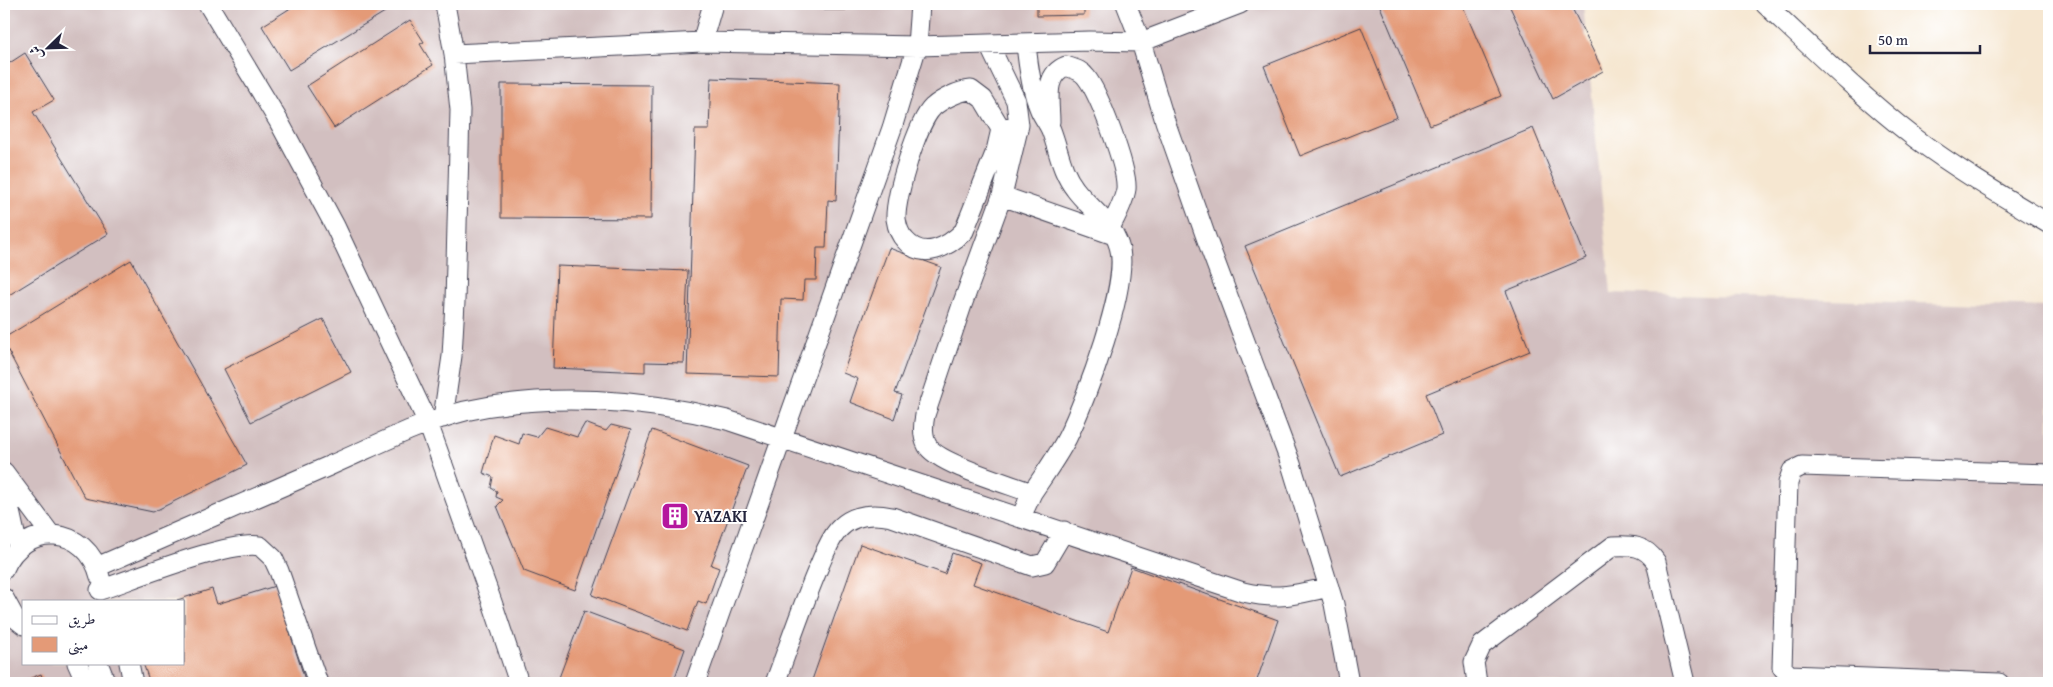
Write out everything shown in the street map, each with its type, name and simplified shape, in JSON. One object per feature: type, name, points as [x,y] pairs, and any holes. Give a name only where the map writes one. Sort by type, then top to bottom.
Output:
[{"type":"street","points":[[208,4],[278,120],[436,420],[519,683]]},
{"type":"street","points":[[436,420],[452,356],[460,110],[454,54],[445,4]]},
{"type":"street","points":[[702,42],[713,4]]},
{"type":"street","points":[[695,683],[892,128],[918,46],[920,4]]},
{"type":"street","points":[[1126,4],[1142,42],[1165,121],[1291,464],[1340,629],[1349,683]]},
{"type":"street","points":[[454,54],[702,42],[918,46],[1090,41],[1142,42],[1240,4]]},
{"type":"street","points":[[1765,4],[1856,90],[1916,138],[1965,174],[2049,224]]},
{"type":"street","points":[[1021,517],[1032,493],[1067,438],[1108,330],[1121,270],[1119,246],[1112,231],[1075,190],[1066,176],[1051,131],[1040,111],[1030,81],[1026,43]]},
{"type":"street","points":[[989,45],[1016,101],[1019,125],[1002,196],[962,305],[925,415],[923,429],[926,444],[937,457],[1032,493]]},
{"type":"street","points":[[1051,131],[1050,81],[1059,69],[1066,66],[1077,69],[1087,78],[1095,93],[1124,173],[1124,197],[1112,231]]},
{"type":"street","points":[[971,90],[983,99],[1001,129],[996,151],[964,232],[954,241],[938,249],[928,251],[910,246],[901,236],[896,221],[897,205],[909,158],[927,115],[934,106],[946,99],[971,90]]},
{"type":"street","points":[[1001,129],[1019,125]]},
{"type":"street","points":[[1002,196],[1112,231]]},
{"type":"street","points":[[97,567],[436,420],[488,407],[557,400],[648,404],[698,412],[781,437],[1243,592],[1267,598],[1289,596],[1328,587]]},
{"type":"street","points":[[1999,683],[1789,675],[1782,667],[1788,483],[1792,471],[1802,466],[2049,474]]},
{"type":"street","points":[[4,472],[51,535]]},
{"type":"street","points":[[4,484],[18,547]]},
{"type":"street","points":[[775,683],[809,589],[829,544],[839,529],[851,520],[876,514],[892,517],[1032,566],[1045,563],[1064,531]]},
{"type":"street","points":[[4,569],[18,547],[33,538],[51,535],[66,537],[79,544],[90,554],[97,567],[99,595],[215,552],[244,545],[260,546],[273,558],[279,571],[318,683]]},
{"type":"street","points":[[1477,683],[1474,662],[1482,644],[1613,546],[1634,545],[1650,553],[1656,562],[1685,683]]},
{"type":"street","points":[[5,604],[15,618],[22,623]]},
{"type":"street","points":[[77,664],[86,683]]},
{"type":"street","points":[[98,664],[106,683]]},
{"type":"street","points":[[129,664],[133,683]]},
{"type":"shaded area","points":[[4,4],[1583,4],[1611,293],[2049,307],[2049,683],[4,683]]},
{"type":"building","points":[[297,4],[398,4],[289,70],[262,26]]},
{"type":"building","points":[[770,4],[798,4],[798,6],[770,7]]},
{"type":"building","points":[[824,4],[846,4],[846,10],[824,10]]},
{"type":"building","points":[[1037,4],[1084,4],[1084,15],[1037,16]]},
{"type":"building","points":[[1379,4],[1462,4],[1501,96],[1430,125]]},
{"type":"building","points":[[1519,4],[1570,4],[1603,71],[1553,99],[1510,7]]},
{"type":"building","points":[[410,20],[424,42],[420,44],[433,65],[334,128],[307,86]]},
{"type":"building","points":[[1361,27],[1397,117],[1300,156],[1264,66]]},
{"type":"building","points":[[25,53],[54,100],[33,112],[108,234],[4,298],[4,64],[5,66]]},
{"type":"building","points":[[711,78],[840,83],[836,201],[828,200],[826,248],[817,248],[816,280],[804,280],[803,300],[781,299],[779,377],[687,374],[695,130],[709,130]]},
{"type":"building","points":[[501,84],[652,85],[651,219],[501,218]]},
{"type":"building","points":[[1533,128],[1586,258],[1506,291],[1530,351],[1426,394],[1442,435],[1340,477],[1245,246]]},
{"type":"building","points":[[889,248],[941,267],[895,393],[902,395],[894,419],[850,402],[858,379],[843,373]]},
{"type":"building","points":[[131,260],[247,465],[153,512],[85,498],[4,343],[4,338]]},
{"type":"building","points":[[557,266],[688,271],[684,363],[645,362],[645,372],[553,368]]},
{"type":"building","points":[[323,319],[351,372],[251,422],[224,369]]},
{"type":"building","points":[[585,423],[606,431],[611,425],[631,430],[575,590],[524,571],[497,506],[503,500],[496,497],[497,491],[491,488],[493,477],[483,473],[494,435],[519,444],[522,433],[537,437],[545,427],[577,437]]},
{"type":"building","name":"YAZAKI","points":[[652,430],[748,466],[711,565],[719,568],[706,604],[698,601],[687,631],[592,595]]},
{"type":"building","points":[[860,544],[945,574],[952,553],[981,563],[973,584],[1108,632],[1131,567],[1278,620],[1256,683],[811,683]]},
{"type":"building","points":[[275,586],[306,683],[150,683],[143,664],[185,664],[185,600],[177,600],[212,589],[217,604]]},
{"type":"building","points":[[584,611],[685,649],[673,683],[557,683]]},
{"type":"building","points":[[41,674],[44,683],[27,683],[26,680]]},
{"type":"place","name":"YAZAKI","points":[[675,516]]}]
